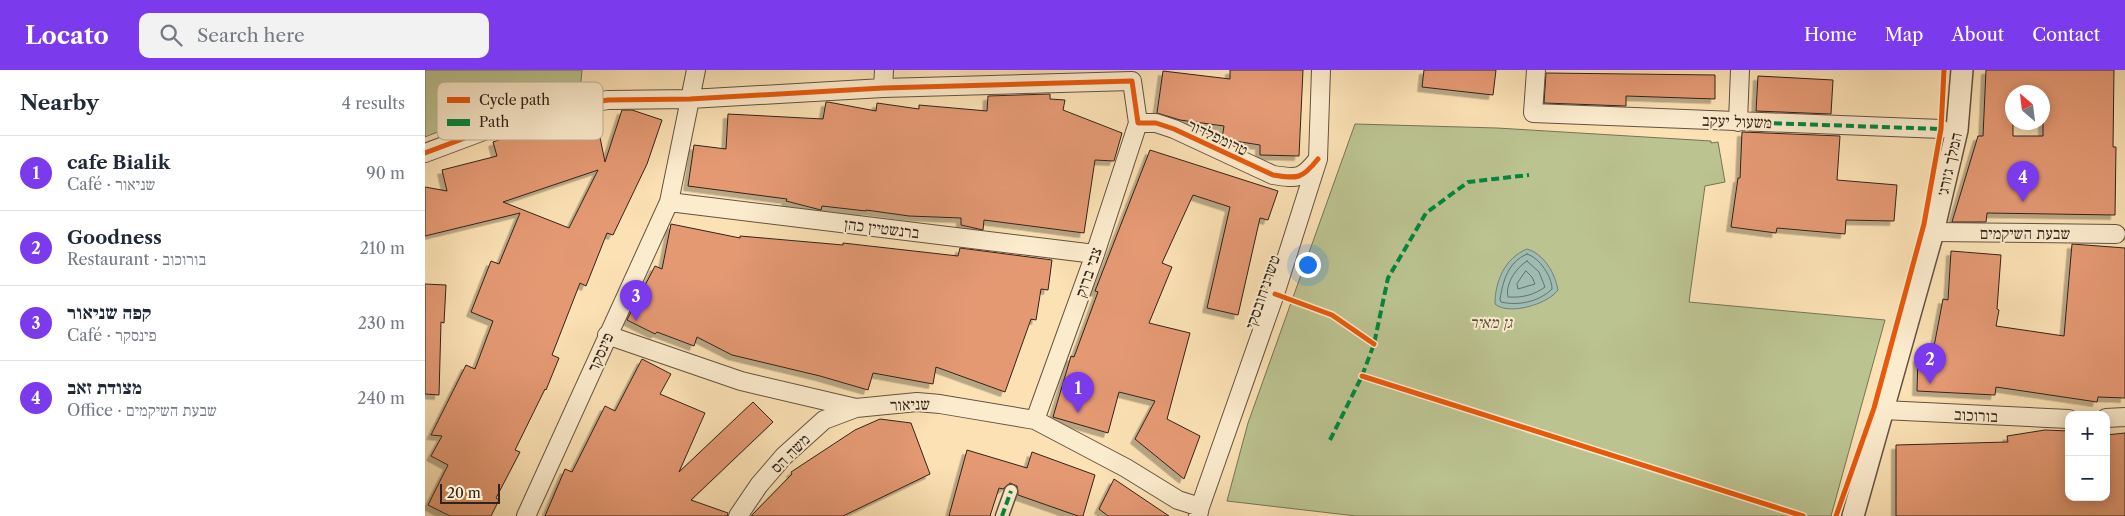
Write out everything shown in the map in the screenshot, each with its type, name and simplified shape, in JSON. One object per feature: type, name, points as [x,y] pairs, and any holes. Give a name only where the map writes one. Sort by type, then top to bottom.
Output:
[{"type":"street","name":"פינסקר","points":[[526,516],[669,202],[696,70]]},
{"type":"street","points":[[883,88],[885,70]]},
{"type":"street","name":"טשרניחובסקי","points":[[1199,511],[1275,294],[1318,159],[1321,70]]},
{"type":"street","name":"משעול יעקב","points":[[1536,70],[1533,113],[1941,130]]},
{"type":"street","points":[[1738,122],[1740,70]]},
{"type":"street","name":"המלך ג׳ורג׳","points":[[1853,516],[1933,232],[1957,130],[1961,70]]},
{"type":"street","points":[[603,101],[690,99],[1132,76],[1138,123]]},
{"type":"street","name":"טרומפלדור","points":[[1138,123],[1156,123],[1173,129],[1214,150],[1273,175],[1291,178],[1302,176],[1318,159]]},
{"type":"street","name":"צבי ברוק","points":[[1035,420],[1095,254],[1138,123]]},
{"type":"street","points":[[425,153],[460,140]]},
{"type":"street","name":"ברנשטיין כהן","points":[[669,202],[1095,254]]},
{"type":"street","name":"שבעת השיקמים","points":[[1933,232],[2116,234]]},
{"type":"street","name":"שניאור","points":[[607,335],[741,381],[856,408],[917,402],[1035,420],[1126,468],[1199,511]]},
{"type":"street","name":"משה הס","points":[[739,516],[759,485],[784,456],[824,420],[856,408]]},
{"type":"street","name":"בורוכוב","points":[[1883,410],[2065,419]]},
{"type":"street","points":[[2110,418],[2125,417]]},
{"type":"street","points":[[1002,516],[1011,491]]},
{"type":"green space","points":[[425,70],[582,70],[581,82],[437,82],[437,132],[425,137]]},
{"type":"green space","name":"גן מאיר","points":[[1355,124],[1497,128],[1718,142],[1725,182],[1705,186],[1689,302],[1885,320],[1831,516],[1356,516],[1227,501],[1248,423]]},
{"type":"water","points":[[1527,249],[1539,255],[1548,265],[1558,290],[1546,300],[1528,307],[1509,309],[1495,304],[1499,279],[1507,264],[1519,253]]},
{"type":"building","points":[[1230,70],[1303,70],[1299,156],[1260,155],[1260,145],[1222,139],[1224,126],[1180,120],[1157,113],[1163,71],[1230,79]]},
{"type":"building","points":[[1424,70],[1496,70],[1493,95],[1422,87]]},
{"type":"building","points":[[1986,70],[2114,70],[2113,147],[2116,147],[2115,215],[1987,213],[1986,222],[1952,222],[1978,136],[1983,136]]},
{"type":"building","points":[[1546,73],[1715,75],[1715,99],[1626,96],[1626,106],[1544,103]]},
{"type":"building","points":[[1758,76],[1833,80],[1831,114],[1756,111]]},
{"type":"building","points":[[1050,94],[1050,99],[1065,100],[1063,110],[1122,133],[1114,161],[1095,160],[1084,233],[984,220],[983,230],[961,225],[961,218],[909,216],[822,206],[821,210],[786,201],[787,199],[688,186],[694,145],[726,149],[728,114],[823,119],[826,102],[876,111],[877,103],[919,109],[919,105],[987,111],[988,96]]},
{"type":"building","points":[[622,110],[632,110],[662,120],[647,164],[613,235],[607,233],[586,286],[580,283],[552,355],[559,358],[546,390],[515,450],[520,452],[496,498],[499,500],[491,516],[450,516],[428,505],[448,465],[431,456],[442,436],[431,435],[466,365],[475,369],[493,321],[471,312],[491,261],[499,264],[520,213],[425,236],[425,187],[447,191],[442,170],[497,156],[493,142],[498,140],[601,140],[605,162]],"holes":[[[598,170],[569,228],[503,202]]]},
{"type":"building","points":[[1742,132],[1840,136],[1837,180],[1897,185],[1894,221],[1846,220],[1845,234],[1777,228],[1776,233],[1731,227],[1738,178],[1740,178]]},
{"type":"building","points":[[1150,150],[1278,191],[1268,220],[1260,218],[1238,315],[1207,308],[1230,207],[1193,195],[1162,263],[1172,267],[1149,323],[1190,333],[1167,419],[1200,436],[1184,479],[1135,439],[1155,401],[1119,392],[1108,433],[1053,417],[1071,356],[1074,357],[1098,292],[1095,291]]},
{"type":"building","points":[[671,224],[740,238],[740,236],[843,245],[843,243],[958,256],[960,248],[1052,260],[1048,290],[1041,289],[1036,320],[1031,319],[1005,392],[936,367],[933,384],[873,373],[868,390],[820,376],[732,355],[697,337],[694,346],[657,332],[655,334],[627,320],[655,266],[662,269]]},
{"type":"building","points":[[2072,244],[2125,248],[2125,398],[2098,397],[2097,402],[1996,387],[1995,395],[1917,391],[1918,357],[1932,357],[1943,299],[1948,300],[1951,251],[2001,255],[1997,309],[1999,310],[1996,326],[2064,336]]},
{"type":"building","points":[[425,284],[446,285],[444,323],[441,322],[439,395],[425,394]]},
{"type":"building","points":[[642,359],[671,374],[660,394],[705,413],[679,472],[753,402],[773,422],[691,500],[728,513],[727,516],[545,516],[565,469],[572,472],[605,406],[615,411]]},
{"type":"building","points":[[880,419],[911,423],[930,474],[843,516],[751,516],[792,474],[791,472],[855,430]]},
{"type":"building","points":[[2045,430],[2065,431],[2065,501],[2110,501],[2110,435],[2125,433],[2125,516],[1896,516],[1896,445],[2008,442],[2007,436]]},
{"type":"building","points":[[967,450],[1027,468],[1032,452],[1095,475],[1083,516],[1078,516],[1018,495],[1017,486],[1010,483],[1003,489],[999,488],[990,516],[949,516]]},
{"type":"building","points":[[1114,479],[1169,516],[1108,516],[1099,509]]},
{"type":"marked path","points":[[1738,122],[1941,129]]},
{"type":"marked path","points":[[1330,440],[1362,376],[1374,344],[1388,278],[1426,213],[1468,182],[1529,175]]},
{"type":"marked path","points":[[1002,516],[1011,491]]},
{"type":"cycle path","points":[[1836,516],[1874,408],[1924,224],[1941,129],[1944,70]]},
{"type":"cycle path","points":[[603,101],[690,99],[883,88],[1132,81],[1138,123],[1156,123],[1174,129],[1273,175],[1299,176],[1308,170],[1318,159]]},
{"type":"cycle path","points":[[425,153],[460,140]]},
{"type":"cycle path","points":[[1275,294],[1332,315],[1374,344]]},
{"type":"cycle path","points":[[1362,376],[1803,516]]},
{"type":"place","name":"מצודת זאב","points":[[2023,202]]},
{"type":"place","name":"קפה שניאור","points":[[636,321]]},
{"type":"place","name":"Goodness","points":[[1930,384]]},
{"type":"place","name":"cafe Bialik","points":[[1078,413]]}]
